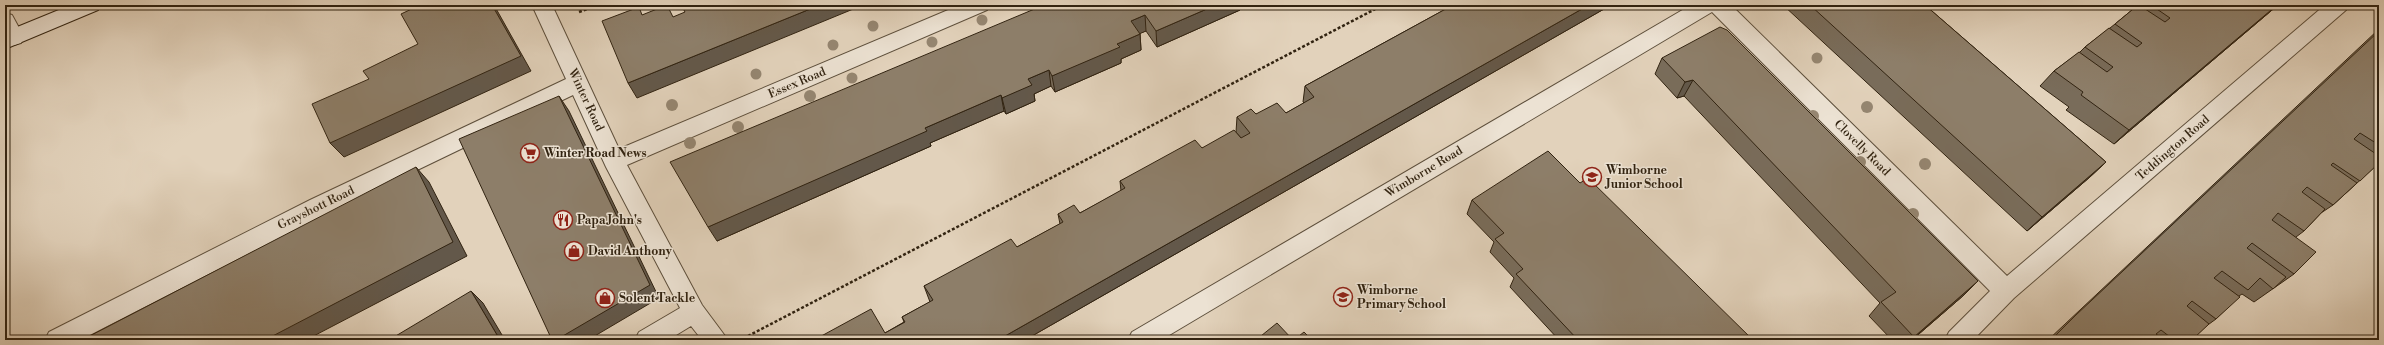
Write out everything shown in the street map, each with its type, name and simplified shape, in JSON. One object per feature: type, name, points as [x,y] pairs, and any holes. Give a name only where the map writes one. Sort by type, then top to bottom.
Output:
[{"type":"street","points":[[8,33],[91,5]]},
{"type":"street","name":"Winter Road","points":[[542,5],[614,161],[694,312],[716,340]]},
{"type":"street","name":"Essex Road","points":[[614,161],[980,5]]},
{"type":"street","name":"Wimborne Road","points":[[1140,340],[1708,5]]},
{"type":"street","name":"Clovelly Road","points":[[1718,5],[2006,291]]},
{"type":"street","name":"Teddington Road","points":[[1957,340],[2006,291],[2339,5]]},
{"type":"street","name":"Grayshott Road","points":[[57,340],[318,206],[578,83]]},
{"type":"street","points":[[647,340],[694,312]]},
{"type":"path","points":[[741,340],[1383,5]]},
{"type":"building","points":[[420,5],[492,5],[521,56],[330,143],[312,104],[369,79],[363,71],[418,44],[401,14]]},
{"type":"building","points":[[667,5],[673,17],[685,12],[681,5],[820,5],[628,83],[602,21],[639,7],[642,15]]},
{"type":"building","points":[[1044,5],[1216,5],[1156,31],[1145,15],[1131,21],[1140,34],[1117,44],[1120,47],[1052,76],[1049,70],[1028,79],[1032,85],[1002,98],[1001,95],[925,128],[927,131],[708,227],[670,162]]},
{"type":"building","points":[[1453,5],[1589,5],[998,340],[814,340],[871,309],[885,333],[905,322],[902,317],[933,300],[924,286],[1011,239],[1017,247],[1063,222],[1058,214],[1074,205],[1080,213],[1125,188],[1120,181],[1195,140],[1202,148],[1234,130],[1241,138],[1250,133],[1237,117],[1251,109],[1256,114],[1277,103],[1286,113],[1314,97],[1305,86]]},
{"type":"building","points":[[1810,5],[1925,5],[2106,162],[2042,217]]},
{"type":"building","points":[[2138,5],[2165,22],[2170,18],[2151,5],[2277,5],[2129,130],[2081,95],[2083,92],[2054,71],[2079,52],[2107,72],[2113,67],[2085,47],[2109,28],[2137,47],[2142,43],[2115,24]]},
{"type":"building","points":[[1720,27],[1727,30],[1978,281],[1914,337],[1881,302],[1896,292],[1693,80],[1685,82],[1662,58]]},
{"type":"building","points":[[2379,31],[2379,145],[2360,133],[2354,139],[2379,156],[2379,163],[2360,181],[2333,163],[2331,165],[2357,183],[2333,205],[2307,187],[2302,192],[2325,209],[2304,231],[2278,213],[2272,220],[2316,252],[2294,274],[2252,243],[2247,248],[2286,277],[2273,289],[2260,278],[2248,290],[2222,271],[2214,278],[2240,297],[2216,319],[2192,301],[2187,306],[2209,324],[2192,340],[2174,340],[2161,330],[2156,334],[2164,340],[2051,340],[2076,315]]},
{"type":"building","points":[[559,96],[650,285],[556,340],[552,340],[459,139]]},
{"type":"building","points":[[1548,151],[1580,183],[1588,178],[1753,340],[1578,340],[1516,274],[1523,269],[1495,239],[1504,233],[1472,200]]},
{"type":"building","points":[[416,167],[453,242],[265,340],[82,340]]},
{"type":"building","points":[[471,291],[500,340],[389,340]]},
{"type":"building","points":[[1277,323],[1293,340],[1256,340]]},
{"type":"building","points":[[1304,332],[1312,340],[1294,340]]},
{"type":"place","name":"Winter Road News","points":[[530,153]]},
{"type":"place","name":"Wimborne Junior School","points":[[1592,177]]},
{"type":"place","name":"Papa John's","points":[[563,220]]},
{"type":"place","name":"David Anthony","points":[[574,251]]},
{"type":"place","name":"Wimborne Primary School","points":[[1343,297]]},
{"type":"place","name":"Solent Tackle","points":[[605,298]]}]
